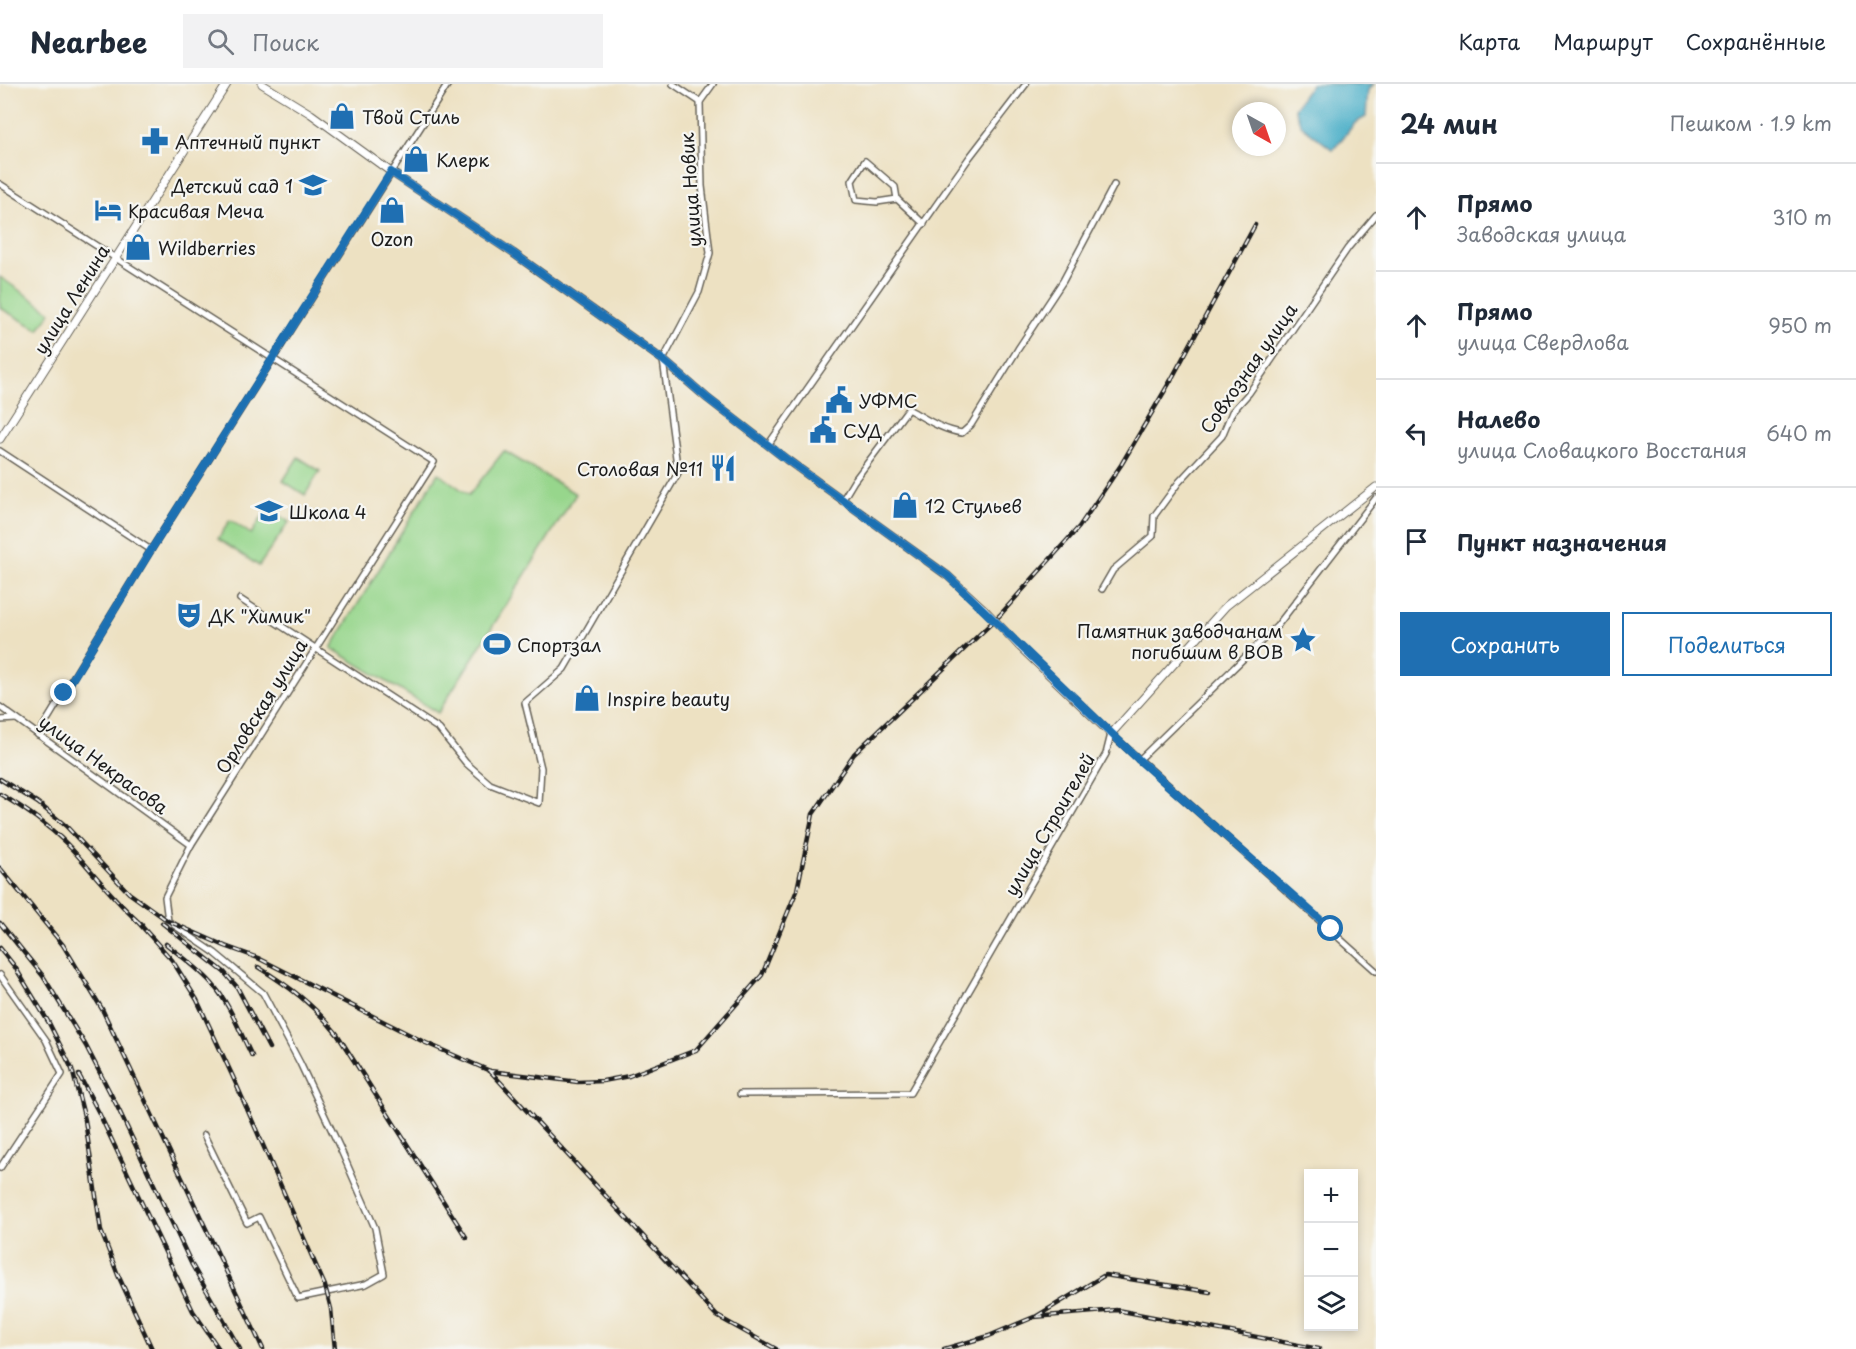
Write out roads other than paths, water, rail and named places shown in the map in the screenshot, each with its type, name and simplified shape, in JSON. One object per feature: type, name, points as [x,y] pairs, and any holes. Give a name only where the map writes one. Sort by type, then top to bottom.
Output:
[{"type":"main road","name":"улица Ленина","points":[[0,439],[226,84]]},
{"type":"main road","points":[[262,84],[311,114],[391,172],[513,253],[663,360],[768,445],[948,576],[1112,734]]},
{"type":"main road","name":"улица Строителей","points":[[1112,734],[1226,606],[1376,487]]},
{"type":"street","points":[[38,735],[151,550],[448,84]]},
{"type":"street","points":[[674,84],[700,102],[713,84]]},
{"type":"street","points":[[768,445],[969,158],[1026,84]]},
{"type":"street","name":"улица Новик","points":[[663,360],[699,292],[710,253],[702,186],[700,102]]},
{"type":"street","points":[[897,199],[877,202],[856,200],[852,181],[865,161],[895,187],[897,199],[924,224]]},
{"type":"street","points":[[0,184],[274,358]]},
{"type":"street","points":[[842,501],[854,481],[908,409],[938,427],[953,432],[962,433],[971,425],[1063,281],[1114,185]]},
{"type":"street","name":"Совхозная улица","points":[[1102,589],[1113,570],[1154,536],[1154,516],[1179,482],[1222,436],[1232,412],[1249,393],[1348,248],[1376,215]]},
{"type":"street","name":"Орловская улица","points":[[204,1135],[247,1223],[259,1217],[298,1298],[366,1284],[384,1274],[375,1228],[362,1198],[300,1063],[262,993],[215,952],[168,921],[165,897],[191,845],[434,462],[274,358]]},
{"type":"street","points":[[240,598],[439,729],[466,763],[490,784],[539,803],[540,768],[525,703],[564,669],[678,472],[663,360]]},
{"type":"street","points":[[0,452],[151,550]]},
{"type":"street","points":[[1139,760],[1277,626],[1376,498]]},
{"type":"street","name":"улица Некрасова","points":[[0,707],[191,845]]},
{"type":"street","points":[[0,720],[16,718]]},
{"type":"street","points":[[1112,734],[1376,971]]},
{"type":"street","name":"улица Строителей","points":[[740,1094],[910,1093],[1106,754],[1112,734]]},
{"type":"street","points":[[0,975],[46,1040],[62,1074],[0,1168]]},
{"type":"water","points":[[1311,84],[1374,84],[1368,90],[1366,117],[1355,123],[1333,150],[1301,125],[1294,108]]},
{"type":"railway","points":[[0,779],[38,803],[66,826],[129,893],[168,921],[258,958],[426,1043],[490,1071],[578,1082],[603,1081],[629,1076],[696,1050],[762,975],[797,890],[813,814],[854,754],[1000,615],[1079,527],[1121,465],[1171,380],[1255,225]]},
{"type":"railway","points":[[0,794],[35,817],[59,837],[142,925]]},
{"type":"railway","points":[[0,868],[63,945],[102,1009],[263,1349]]},
{"type":"railway","points":[[136,920],[172,960],[197,1000],[233,1077],[325,1286],[331,1309],[335,1349]]},
{"type":"railway","points":[[0,923],[43,976],[86,1046],[192,1265],[240,1349]]},
{"type":"railway","points":[[162,923],[224,972],[237,987],[269,1048]]},
{"type":"railway","points":[[166,944],[214,986],[230,1011],[252,1056]]},
{"type":"railway","points":[[0,948],[15,967],[49,1023],[72,1069],[85,1120],[101,1231],[118,1275],[152,1349]]},
{"type":"railway","points":[[258,967],[300,997],[337,1034],[466,1237]]},
{"type":"railway","points":[[490,1071],[717,1316],[776,1349]]},
{"type":"railway","points":[[79,1075],[193,1311],[219,1349]]},
{"type":"railway","points":[[1037,1316],[1105,1275],[1210,1292]]},
{"type":"railway","points":[[944,1349],[989,1336],[1034,1317],[1117,1310],[1319,1349]]},
{"type":"place","name":"Твой Стиль","points":[[342,116]]},
{"type":"place","name":"Аптечный пункт","points":[[155,141]]},
{"type":"place","name":"Клерк","points":[[416,159]]},
{"type":"place","name":"Детский сад 1","points":[[313,185]]},
{"type":"place","name":"Красивая Меча","points":[[108,210]]},
{"type":"place","name":"Ozon","points":[[392,210]]},
{"type":"place","name":"Wildberries","points":[[138,247]]},
{"type":"place","name":"УФМС","points":[[839,400]]},
{"type":"place","name":"СУД","points":[[823,430]]},
{"type":"place","name":"Столовая №11","points":[[723,468]]},
{"type":"place","name":"12 Стульев","points":[[905,505]]},
{"type":"place","name":"Школа 4","points":[[269,511]]},
{"type":"place","name":"ДК \"Химик\"","points":[[189,615]]},
{"type":"place","name":"Памятник заводчанам погибшим в ВОВ","points":[[1303,640]]},
{"type":"place","name":"Спортзал","points":[[497,644]]},
{"type":"place","name":"Inspire beauty","points":[[587,698]]}]
